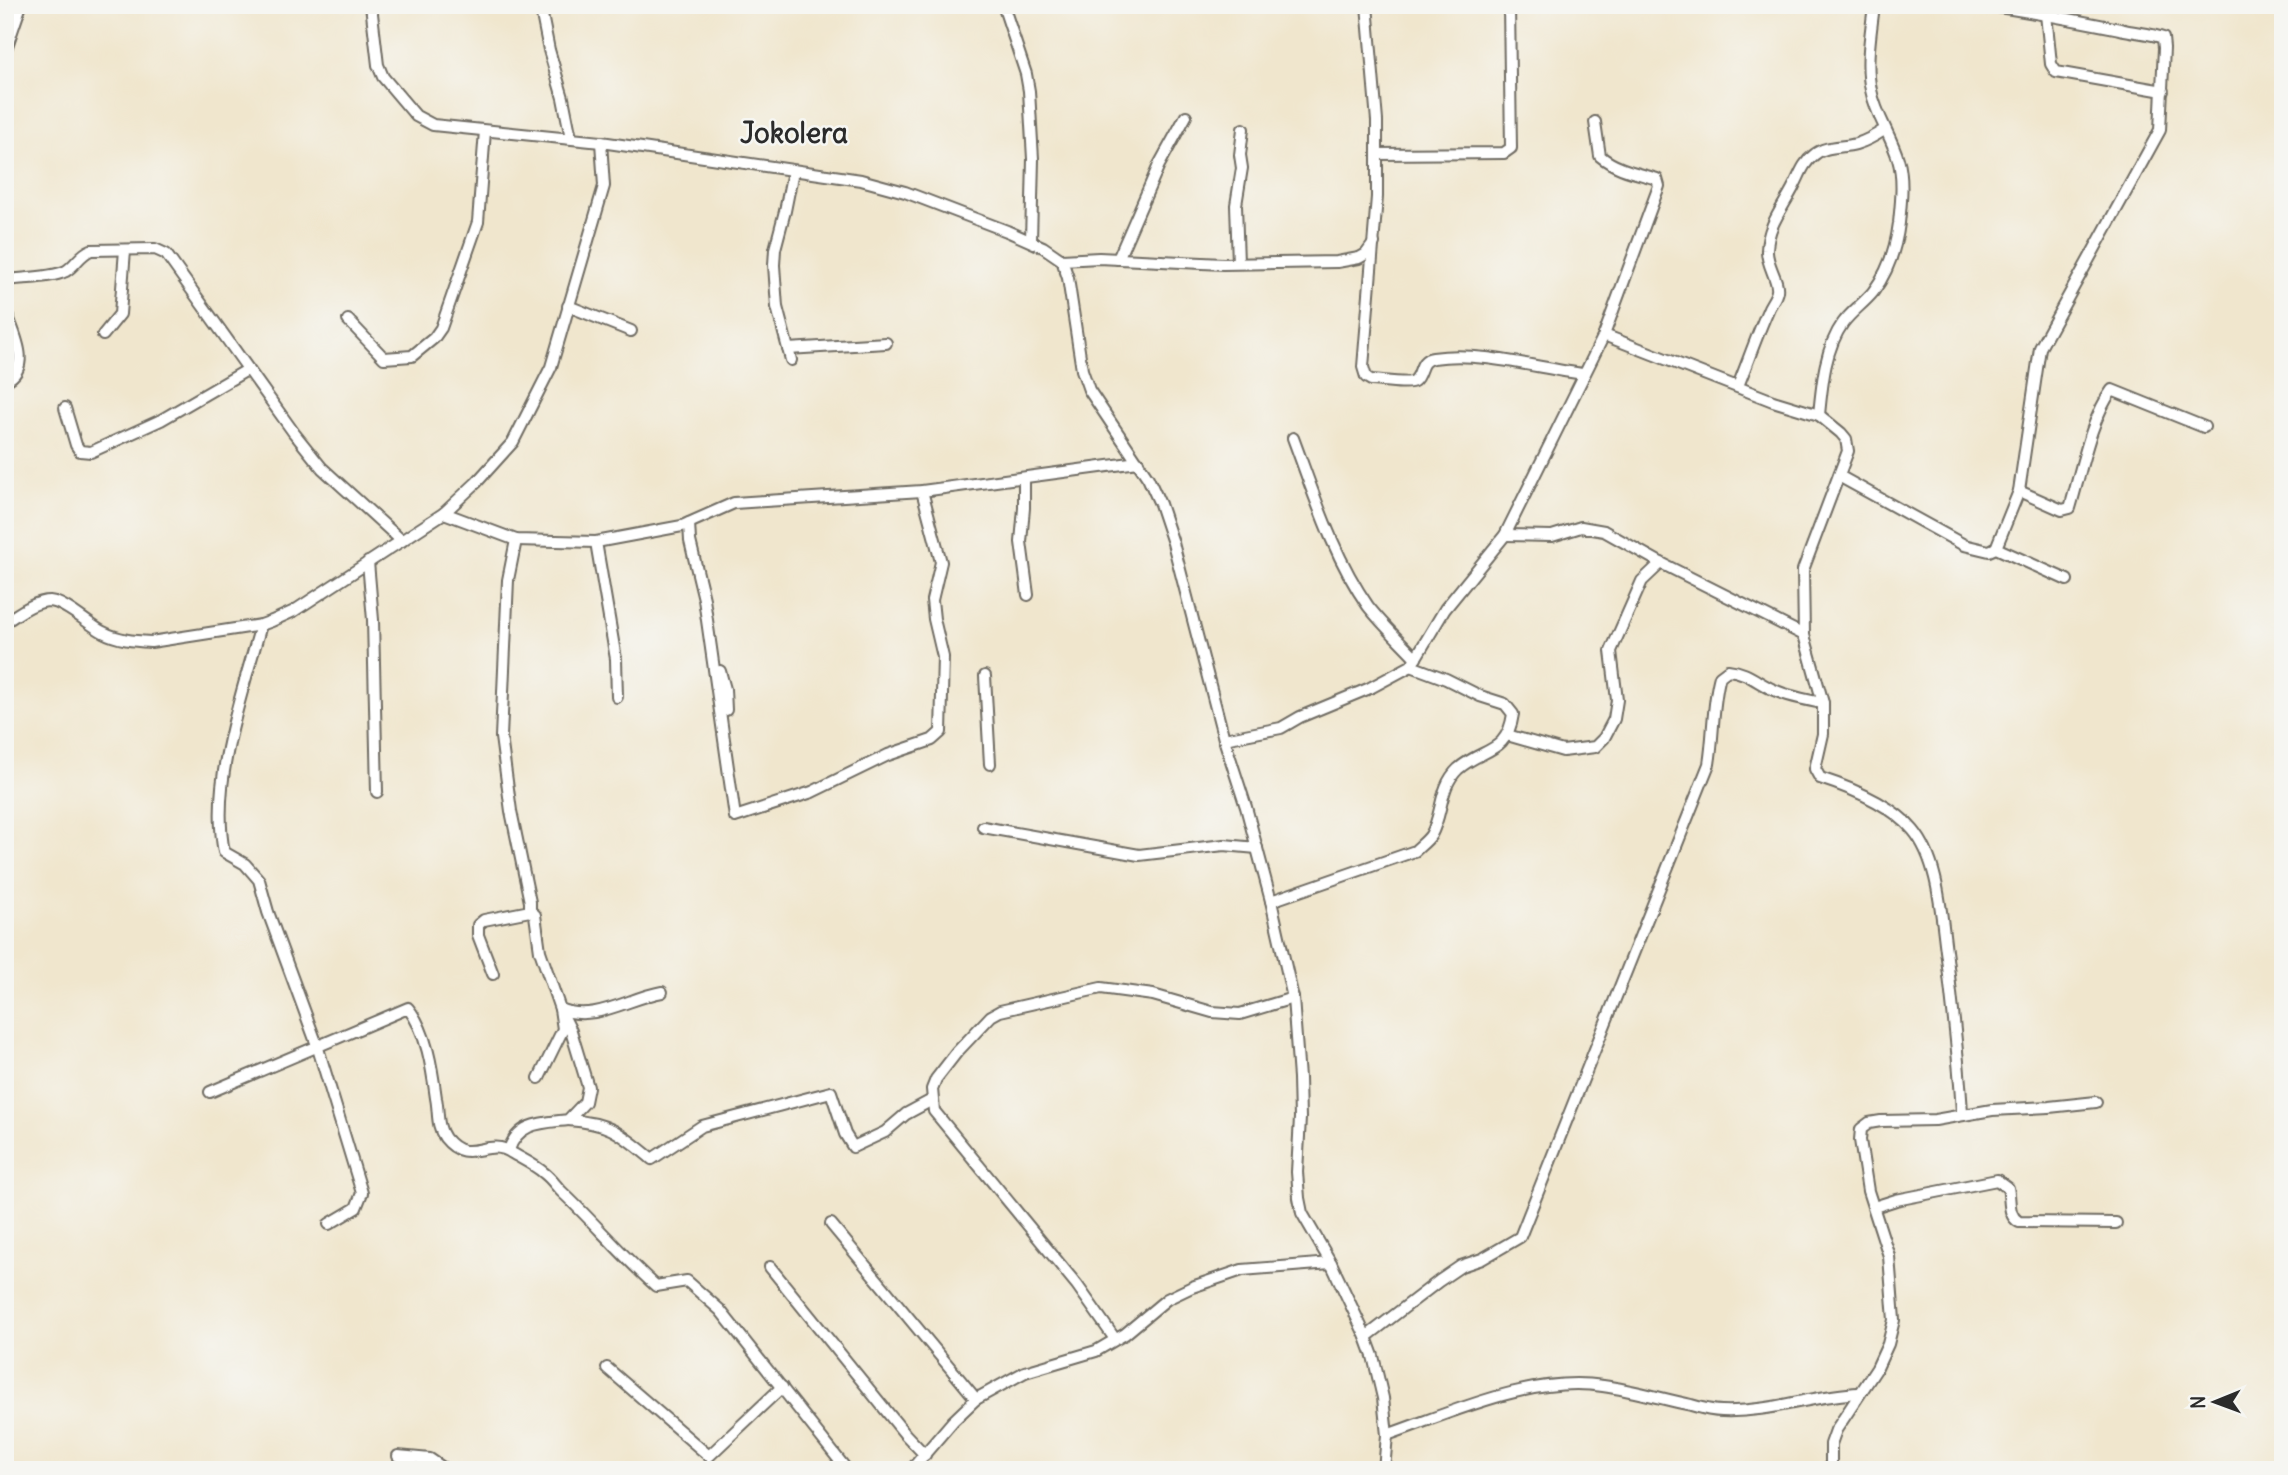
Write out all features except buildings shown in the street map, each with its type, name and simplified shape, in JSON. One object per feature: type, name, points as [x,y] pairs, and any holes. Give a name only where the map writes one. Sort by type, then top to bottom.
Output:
[{"type":"street","points":[[5,52],[21,5]]},
{"type":"street","points":[[372,5],[378,65],[383,77],[416,116],[433,125],[571,138],[861,180],[905,192],[1031,241],[1062,260],[1068,278],[1082,370],[1111,426],[1154,489],[1173,543],[1224,739],[1271,901],[1293,998],[1299,1078],[1299,1198],[1302,1213],[1331,1263],[1374,1356],[1384,1398],[1387,1435],[1384,1470]]},
{"type":"street","points":[[540,5],[571,138]]},
{"type":"street","points":[[1003,5],[1029,91],[1033,159],[1031,241]]},
{"type":"street","points":[[1367,5],[1377,121],[1374,242],[1363,367],[1368,379],[1413,382],[1422,363],[1434,358],[1506,362],[1584,374]]},
{"type":"street","points":[[1377,154],[1504,153],[1511,148],[1509,5]]},
{"type":"street","points":[[1819,415],[1821,391],[1832,343],[1844,322],[1873,291],[1885,271],[1893,253],[1899,225],[1901,174],[1896,154],[1876,113],[1870,86],[1869,38],[1874,6],[1887,5]]},
{"type":"street","points":[[1839,476],[1964,545],[1989,551],[1996,548],[2019,491],[2040,348],[2160,130],[2163,38],[2154,34],[2046,14],[1984,5]]},
{"type":"street","points":[[2046,14],[2051,64],[2056,72],[2163,91]]},
{"type":"street","points":[[1118,259],[1158,165],[1185,116]]},
{"type":"street","points":[[1224,739],[1280,728],[1370,688],[1413,662],[1445,609],[1505,535],[1604,335],[1659,186],[1657,179],[1616,167],[1600,156],[1595,122]]},
{"type":"street","points":[[1238,264],[1236,205],[1242,168],[1240,155],[1243,129]]},
{"type":"street","points":[[1738,386],[1769,306],[1777,293],[1767,251],[1777,212],[1795,185],[1799,173],[1808,160],[1824,149],[1858,144],[1884,130]]},
{"type":"street","points":[[348,320],[384,358],[412,356],[434,338],[441,328],[478,222],[485,131]]},
{"type":"street","points":[[5,622],[31,607],[51,601],[104,633],[134,641],[151,642],[261,625],[293,611],[444,513],[513,442],[551,367],[604,186],[601,142]]},
{"type":"street","points":[[793,171],[775,249],[777,307],[789,355],[886,343]]},
{"type":"street","points":[[1062,260],[1080,258],[1238,264],[1337,262],[1359,258],[1366,254],[1374,242]]},
{"type":"street","points":[[5,281],[61,273],[88,251],[155,249],[166,254],[281,417],[322,468],[402,541]]},
{"type":"street","points":[[103,335],[120,314],[125,250]]},
{"type":"street","points":[[568,306],[631,331]]},
{"type":"street","points":[[5,307],[20,354],[14,376],[5,380]]},
{"type":"street","points":[[1604,335],[1773,401],[1819,415],[1837,428],[1848,445],[1849,450],[1803,570],[1804,635],[1823,703],[1823,734],[1815,769],[1819,778],[1844,787],[1896,814],[1914,832],[1929,858],[1942,917],[1958,1050],[1962,1113]]},
{"type":"street","points":[[65,408],[76,445],[80,451],[91,452],[161,420],[247,370]]},
{"type":"street","points":[[2019,491],[2062,510],[2070,508],[2092,436],[2112,390],[2204,427]]},
{"type":"street","points":[[1271,901],[1415,851],[1430,835],[1442,796],[1458,770],[1501,744],[1511,727],[1513,714],[1505,704],[1480,696],[1413,662],[1370,608],[1357,587],[1328,527],[1293,438]]},
{"type":"street","points":[[444,513],[516,540],[596,542],[670,529],[734,503],[922,491],[1138,462]]},
{"type":"street","points":[[1024,478],[1021,542],[1028,595]]},
{"type":"street","points":[[689,523],[690,541],[704,599],[735,817],[812,792],[888,755],[932,740],[942,732],[943,657],[932,600],[941,562],[922,491]]},
{"type":"street","points":[[1505,535],[1552,536],[1581,527],[1604,531],[1804,635]]},
{"type":"street","points":[[516,540],[508,580],[501,737],[511,811],[530,911]]},
{"type":"street","points":[[596,542],[616,659],[617,697]]},
{"type":"street","points":[[1996,548],[2067,580]]},
{"type":"street","points":[[368,562],[373,620],[377,792]]},
{"type":"street","points":[[1507,735],[1563,751],[1595,747],[1604,738],[1614,719],[1617,700],[1611,651],[1642,581],[1661,563]]},
{"type":"street","points":[[261,625],[238,703],[228,750],[223,782],[221,836],[224,852],[245,864],[260,880],[268,912],[317,1045],[362,1192],[356,1208],[329,1224]]},
{"type":"street","points":[[716,658],[725,689],[723,762]]},
{"type":"street","points":[[1366,1337],[1450,1273],[1482,1259],[1520,1237],[1709,764],[1713,740],[1714,698],[1720,676],[1728,670],[1745,673],[1757,682],[1787,695],[1823,703]]},
{"type":"street","points":[[985,676],[990,764]]},
{"type":"street","points":[[983,827],[1139,855],[1224,845],[1256,848]]},
{"type":"street","points":[[493,974],[478,935],[478,925],[484,920],[530,911],[535,915],[540,951],[560,1009],[571,1031],[588,1087],[585,1102],[568,1120]]},
{"type":"street","points":[[1115,1339],[1077,1285],[934,1111],[932,1089],[943,1068],[984,1023],[1000,1011],[1101,988],[1153,995],[1212,1013],[1240,1014],[1293,998]]},
{"type":"street","points":[[560,1009],[571,1014],[584,1015],[662,992]]},
{"type":"street","points":[[210,1092],[408,1007],[419,1022],[434,1081],[438,1125],[455,1149],[465,1152],[494,1147],[509,1150],[543,1172],[579,1206],[628,1262],[656,1286],[687,1281],[720,1310],[848,1470]]},
{"type":"street","points":[[539,1079],[562,1029],[560,1009]]},
{"type":"street","points":[[509,1150],[513,1137],[527,1128],[568,1120],[594,1122],[621,1133],[652,1159],[702,1126],[831,1092],[845,1134],[853,1147],[885,1132],[906,1115],[932,1100]]},
{"type":"street","points":[[1831,1470],[1831,1444],[1836,1430],[1877,1368],[1888,1344],[1894,1320],[1889,1256],[1868,1191],[1860,1140],[1861,1129],[1864,1125],[1881,1121],[1954,1117],[1962,1113],[2096,1102]]},
{"type":"street","points":[[1874,1207],[1896,1200],[1997,1180],[2008,1188],[2011,1212],[2019,1223],[2116,1223]]},
{"type":"street","points":[[831,1224],[976,1399]]},
{"type":"street","points":[[911,1470],[953,1421],[976,1399],[1025,1372],[1096,1351],[1125,1334],[1167,1299],[1212,1279],[1242,1270],[1331,1263]]},
{"type":"street","points":[[770,1267],[925,1455]]},
{"type":"street","points":[[607,1368],[709,1456],[782,1387]]},
{"type":"street","points":[[1387,1435],[1461,1408],[1548,1385],[1580,1383],[1605,1386],[1720,1412],[1774,1406],[1833,1394],[1859,1393]]},
{"type":"street","points":[[398,1456],[430,1459],[446,1470]]},
{"type":"district","name":"Jokolera","points":[[794,133]]}]
